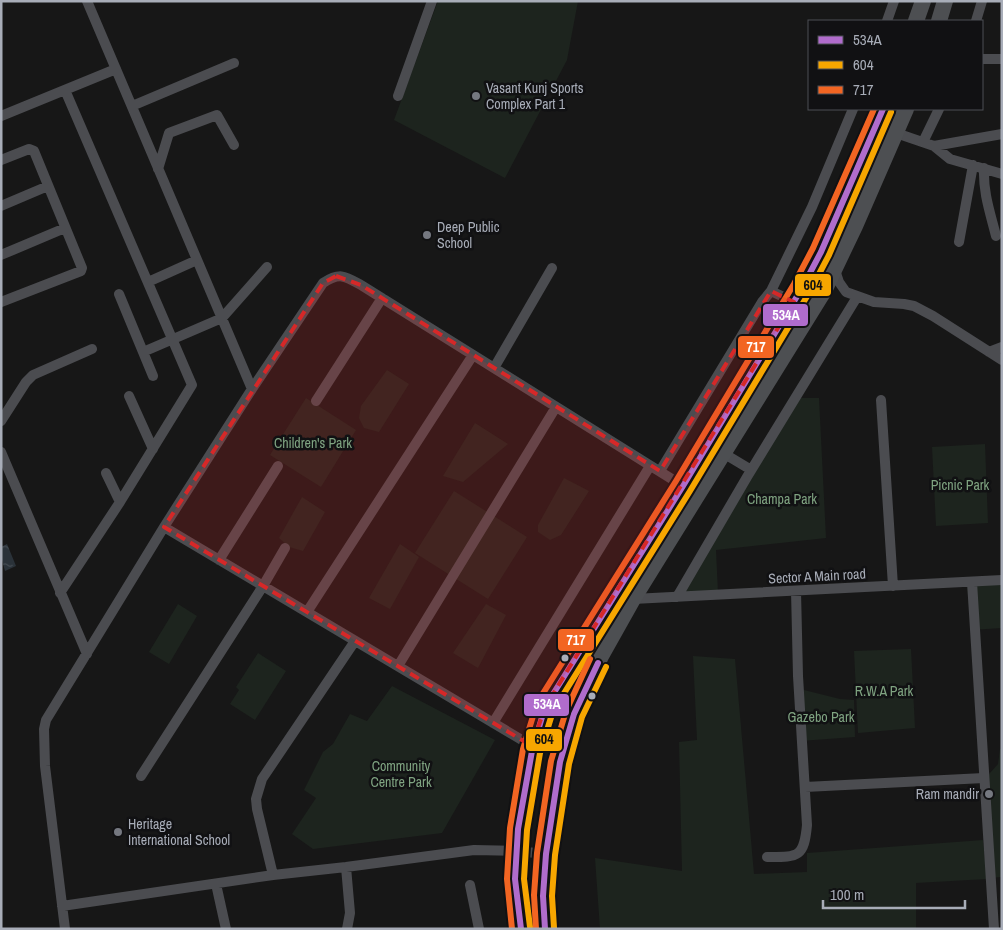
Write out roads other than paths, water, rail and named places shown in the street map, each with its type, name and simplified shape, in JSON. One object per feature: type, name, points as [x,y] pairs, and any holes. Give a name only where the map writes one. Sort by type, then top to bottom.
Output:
[{"type":"main road","points":[[916,20],[923,1]]},
{"type":"main road","points":[[939,20],[946,1]]},
{"type":"main road","points":[[520,929],[515,874],[517,833],[535,732],[545,707],[683,486],[794,302],[821,252],[883,110]]},
{"type":"main road","points":[[545,929],[546,854],[560,762],[574,714],[601,656],[633,599],[808,318],[835,270],[906,110]]},
{"type":"street","points":[[87,1],[252,389]]},
{"type":"street","points":[[398,96],[432,1]]},
{"type":"street","points":[[887,20],[894,1]]},
{"type":"street","points":[[976,20],[982,1]]},
{"type":"street","points":[[983,58],[1002,59]]},
{"type":"street","points":[[132,106],[234,63]]},
{"type":"street","points":[[1,116],[116,69]]},
{"type":"street","points":[[60,593],[120,502],[192,385],[65,90]]},
{"type":"street","points":[[660,471],[770,291],[812,208],[854,110]]},
{"type":"street","points":[[924,142],[939,110]]},
{"type":"street","points":[[158,169],[169,133],[218,115],[234,145]]},
{"type":"street","points":[[896,134],[934,146],[950,159],[1002,174]]},
{"type":"street","points":[[934,146],[1002,134]]},
{"type":"street","points":[[1,160],[32,149],[82,266],[81,271],[1,302]]},
{"type":"street","points":[[959,242],[973,165]]},
{"type":"street","points":[[984,168],[983,184],[996,236]]},
{"type":"street","points":[[1,206],[48,186]]},
{"type":"street","points":[[1,255],[65,228]]},
{"type":"street","points":[[148,282],[197,260]]},
{"type":"street","points":[[143,352],[222,318],[267,267]]},
{"type":"street","points":[[494,368],[552,268]]},
{"type":"street","points":[[835,270],[843,288],[857,297],[874,302],[914,306],[1002,360]]},
{"type":"street","points":[[66,929],[45,766],[44,729],[50,711],[88,654],[164,527],[252,389],[323,284],[329,279],[336,276],[347,277],[683,486]]},
{"type":"street","points":[[770,291],[794,302]]},
{"type":"street","points":[[119,294],[153,376]]},
{"type":"street","points":[[677,597],[746,477],[857,297]]},
{"type":"street","points":[[316,401],[382,298]]},
{"type":"street","points":[[989,352],[1002,346]]},
{"type":"street","points":[[1,421],[33,375],[92,349]]},
{"type":"street","points":[[307,612],[473,355]]},
{"type":"street","points":[[129,396],[153,448]]},
{"type":"street","points":[[881,400],[893,586]]},
{"type":"street","points":[[398,666],[556,407]]},
{"type":"street","points":[[1,452],[60,593],[88,654]]},
{"type":"street","points":[[723,453],[748,468]]},
{"type":"street","points":[[219,560],[278,466]]},
{"type":"street","points":[[493,723],[650,466]]},
{"type":"street","points":[[106,473],[120,502]]},
{"type":"street","points":[[164,527],[532,746]]},
{"type":"street","points":[[141,776],[263,586],[285,548]]},
{"type":"street","name":"Sector A Main road","points":[[633,599],[1002,580]]},
{"type":"street","points":[[972,582],[994,929]]},
{"type":"street","points":[[766,857],[798,854],[803,849],[807,825],[798,676],[796,591]]},
{"type":"street","points":[[273,875],[257,809],[256,799],[262,779],[355,641]]},
{"type":"street","points":[[805,787],[984,778]]},
{"type":"street","points":[[62,906],[273,875],[474,850],[546,854]]},
{"type":"street","points":[[346,867],[350,913],[347,929]]},
{"type":"street","points":[[216,884],[226,929]]},
{"type":"street","points":[[470,885],[479,929]]},
{"type":"water","points":[[7,544],[16,566],[5,571],[1,547]]},
{"type":"place","name":"Vasant Kunj Sports Complex Part 1","points":[[476,96]]},
{"type":"place","name":"Deep Public School","points":[[427,235]]},
{"type":"place","name":"Ram mandir","points":[[989,794]]},
{"type":"place","name":"Heritage International School","points":[[118,832]]},
{"type":"park label","name":"Children's Park","points":[[313,443]]},
{"type":"park label","name":"Picnic Park","points":[[960,485]]},
{"type":"park label","name":"Champa Park","points":[[782,499]]},
{"type":"park label","name":"R.W.A Park","points":[[884,691]]},
{"type":"park label","name":"Gazebo Park","points":[[821,717]]},
{"type":"park label","name":"Community Centre Park","points":[[401,774]]}]
